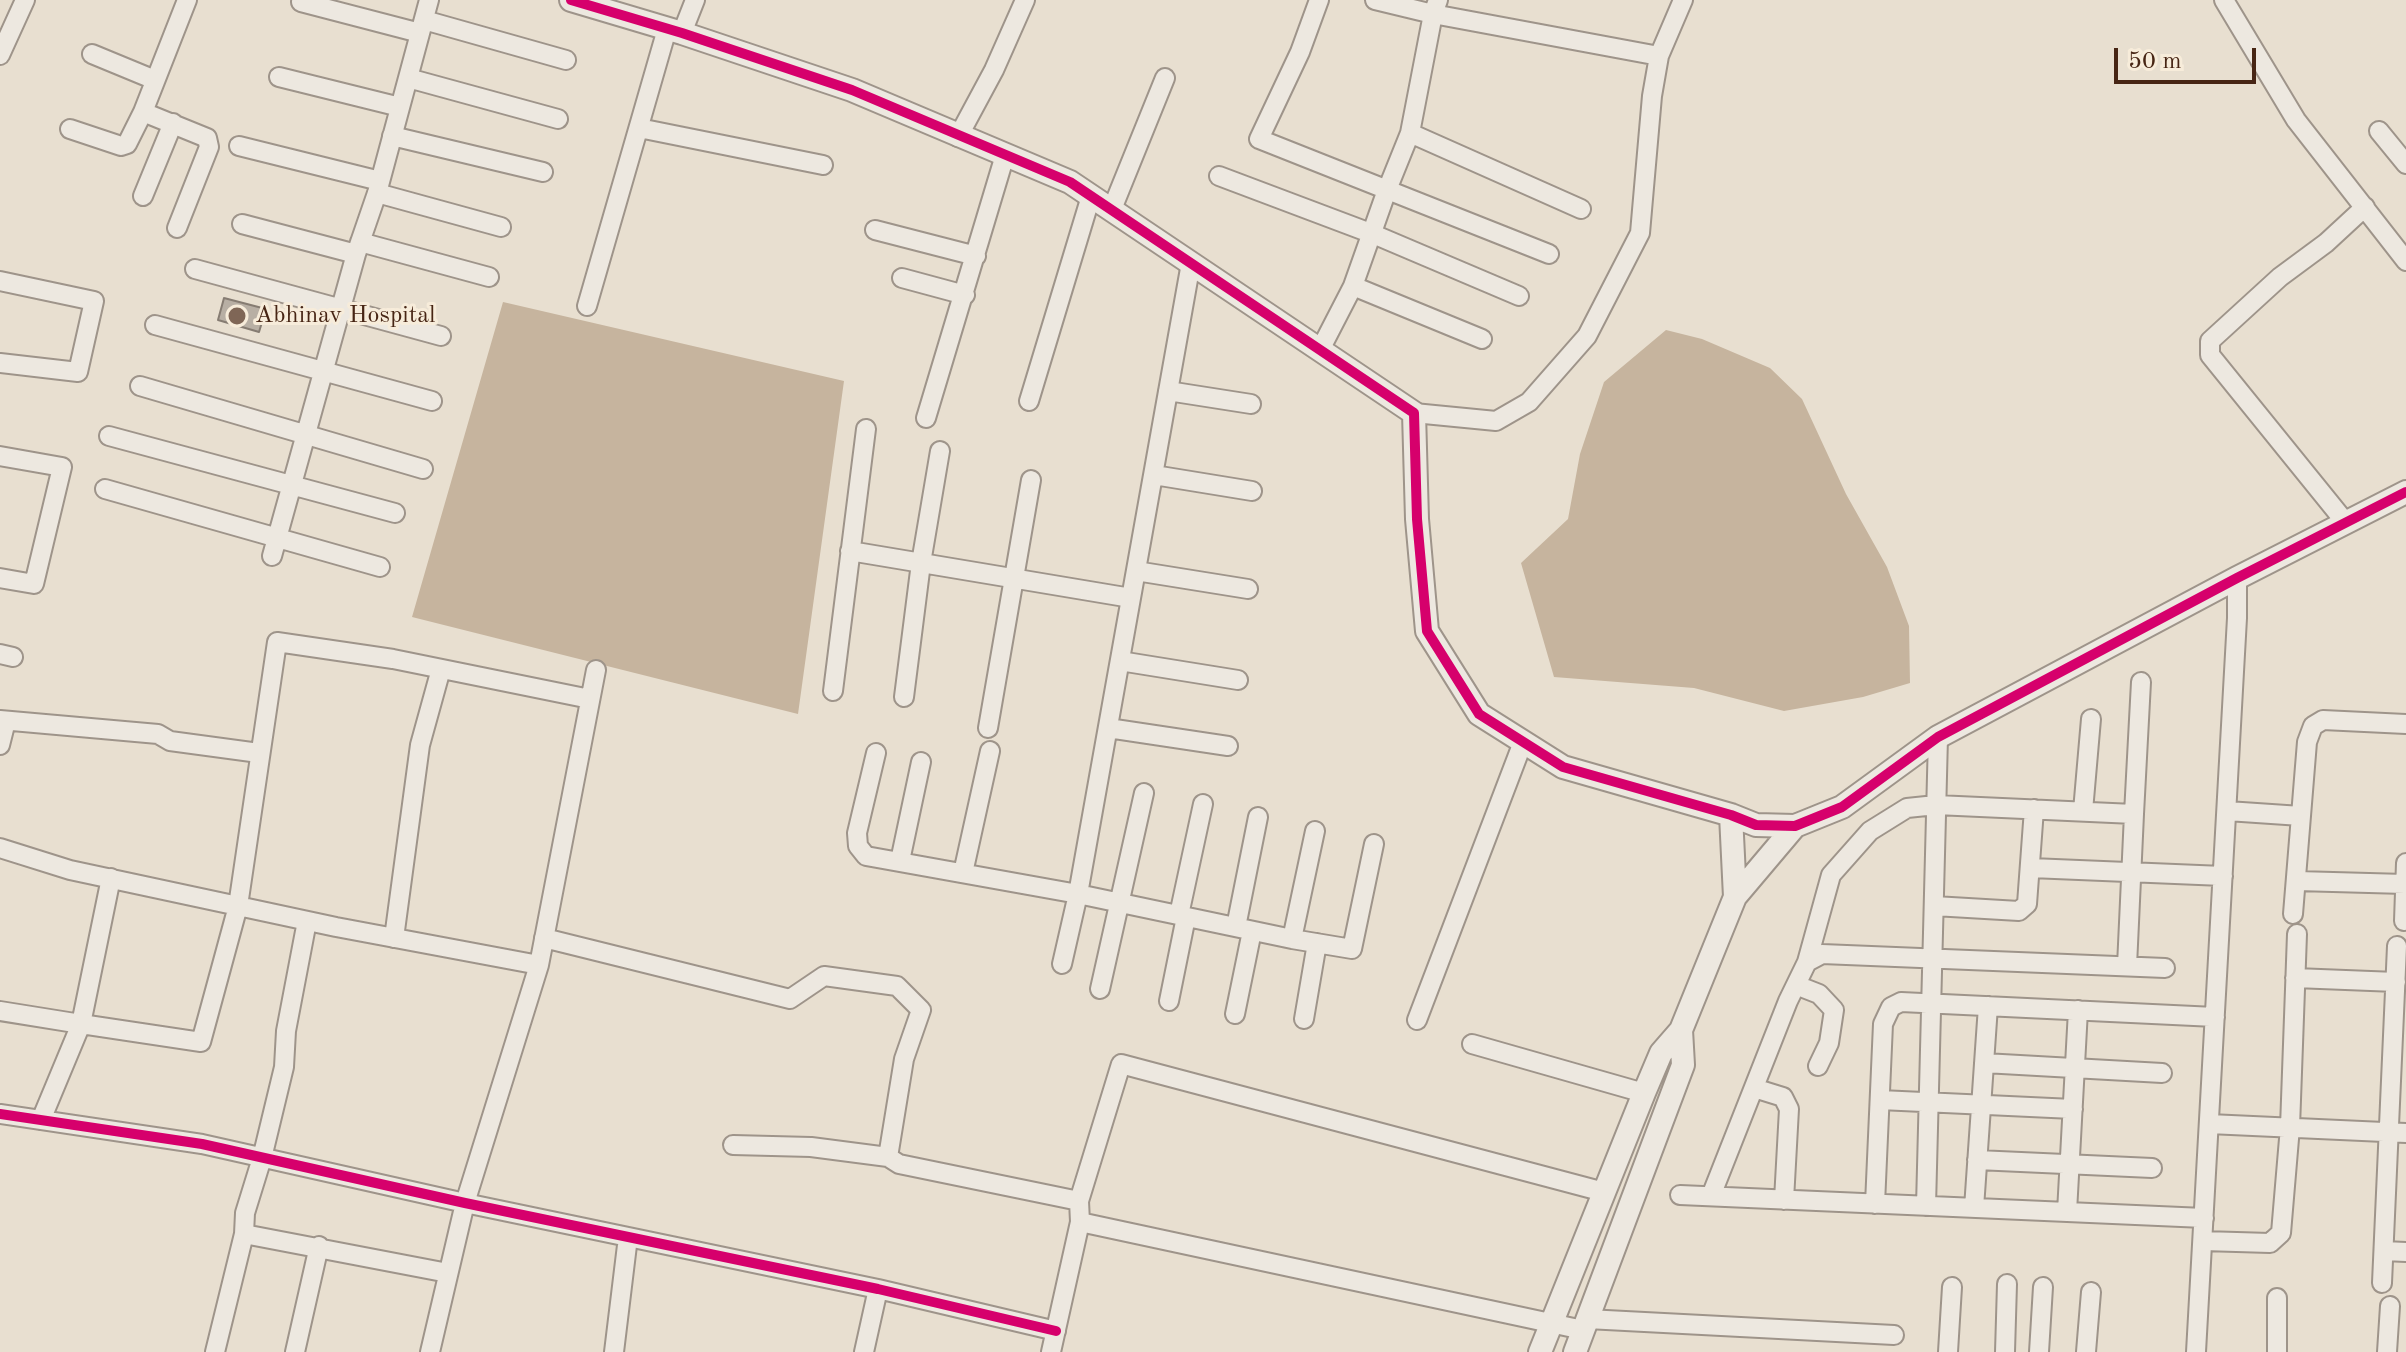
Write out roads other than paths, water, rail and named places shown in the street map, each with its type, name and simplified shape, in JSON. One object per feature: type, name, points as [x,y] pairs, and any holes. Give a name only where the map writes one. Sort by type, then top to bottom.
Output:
[{"type":"street","points":[[2,45],[25,0]]},
{"type":"street","points":[[272,556],[358,248],[379,187],[429,0]]},
{"type":"street","points":[[571,0],[852,90],[1070,182],[1414,413],[1496,421],[1529,402],[1587,336],[1640,233],[1652,96],[1659,56],[1683,0]]},
{"type":"street","points":[[587,306],[639,128],[675,31],[695,0]]},
{"type":"street","points":[[958,137],[994,70],[1025,0]]},
{"type":"street","points":[[1319,0],[1300,52],[1259,139],[1549,254]]},
{"type":"street","points":[[1375,0],[1435,7],[1659,56]]},
{"type":"street","points":[[2224,0],[2296,120],[2406,261]]},
{"type":"street","points":[[70,129],[121,146],[127,144],[143,112],[183,1]]},
{"type":"street","points":[[301,2],[422,26],[566,60]]},
{"type":"street","points":[[1320,350],[1353,286],[1410,133],[1435,7]]},
{"type":"street","points":[[92,54],[155,80]]},
{"type":"street","points":[[279,77],[400,107]]},
{"type":"street","points":[[408,78],[558,119]]},
{"type":"street","points":[[1112,209],[1165,78]]},
{"type":"street","points":[[143,112],[207,138],[209,147],[177,228]]},
{"type":"street","points":[[143,196],[173,123]]},
{"type":"street","points":[[639,128],[823,165]]},
{"type":"street","points":[[2379,131],[2406,164]]},
{"type":"street","points":[[1410,133],[1581,209]]},
{"type":"street","points":[[392,136],[543,172]]},
{"type":"street","points":[[239,146],[501,227]]},
{"type":"street","points":[[926,418],[1005,155]]},
{"type":"street","points":[[1219,176],[1373,234],[1519,296]]},
{"type":"street","points":[[1029,401],[1091,196]]},
{"type":"street","points":[[2346,523],[2210,355],[2210,341],[2280,277],[2326,243],[2365,207]]},
{"type":"street","points":[[242,224],[489,277]]},
{"type":"street","points":[[875,230],[976,256]]},
{"type":"street","points":[[1062,964],[1078,894],[1191,263]]},
{"type":"street","points":[[195,269],[441,336]]},
{"type":"street","points":[[902,278],[965,295]]},
{"type":"street","points":[[0,281],[94,301],[78,372],[0,363]]},
{"type":"street","points":[[1353,286],[1482,339]]},
{"type":"street","points":[[155,325],[432,401]]},
{"type":"street","points":[[140,386],[423,469]]},
{"type":"street","points":[[1168,391],[1251,404]]},
{"type":"street","points":[[1414,413],[1417,519],[1427,631],[1479,714],[1563,767],[1756,825],[1795,826],[1842,807],[1938,737],[2406,492]]},
{"type":"street","points":[[833,691],[866,429]]},
{"type":"street","points":[[109,436],[395,513]]},
{"type":"street","points":[[904,697],[921,563],[940,451]]},
{"type":"street","points":[[0,456],[62,467],[34,584],[0,578]]},
{"type":"street","points":[[1154,475],[1252,491]]},
{"type":"street","points":[[988,728],[1031,480]]},
{"type":"street","points":[[105,489],[380,567]]},
{"type":"street","points":[[850,551],[1131,598]]},
{"type":"street","points":[[1136,571],[1248,589]]},
{"type":"street","points":[[2196,1352],[2237,578]]},
{"type":"street","points":[[0,1011],[201,1042],[238,906],[277,642],[441,669],[590,699]]},
{"type":"street","points":[[1120,661],[1238,680]]},
{"type":"street","points":[[394,938],[420,745],[441,669]]},
{"type":"street","points":[[430,1352],[465,1203],[539,965],[596,670]]},
{"type":"street","points":[[2127,966],[2141,682]]},
{"type":"street","points":[[2083,811],[2091,719]]},
{"type":"street","points":[[0,745],[3,720],[158,734],[170,741],[259,753]]},
{"type":"street","points":[[2293,914],[2307,742],[2313,726],[2323,720],[2406,724]]},
{"type":"street","points":[[1108,728],[1228,746]]},
{"type":"street","points":[[1926,1206],[1938,737]]},
{"type":"street","points":[[1417,1020],[1523,742]]},
{"type":"street","points":[[963,873],[990,751]]},
{"type":"street","points":[[876,753],[857,833],[858,846],[866,856],[1078,894],[1292,939],[1352,949],[1374,844]]},
{"type":"street","points":[[900,861],[921,762]]},
{"type":"street","points":[[1100,989],[1144,793]]},
{"type":"street","points":[[1169,1001],[1203,804]]},
{"type":"street","points":[[1711,1196],[1807,962],[1831,875],[1870,831],[1907,808],[1936,805],[2134,814]]},
{"type":"street","points":[[1934,906],[2019,911],[2027,904],[2034,809]]},
{"type":"street","points":[[2227,811],[2301,816]]},
{"type":"street","points":[[1731,815],[1735,897]]},
{"type":"street","points":[[1235,1014],[1258,817]]},
{"type":"street","points":[[1540,1352],[1661,1053],[1681,1030],[1735,897],[1795,826]]},
{"type":"street","points":[[1292,939],[1315,831]]},
{"type":"street","points":[[0,848],[70,870],[307,921],[539,965]]},
{"type":"street","points":[[2404,921],[2406,863]]},
{"type":"street","points":[[2031,868],[2223,876]]},
{"type":"street","points":[[41,1120],[81,1024],[111,878]]},
{"type":"street","points":[[2297,881],[2405,884]]},
{"type":"street","points":[[215,1352],[244,1234],[245,1213],[284,1067],[286,1031],[307,921]]},
{"type":"street","points":[[2203,1241],[2270,1243],[2281,1233],[2290,1127],[2297,934]]},
{"type":"street","points":[[544,938],[790,999],[824,976],[897,986],[921,1010],[904,1059],[888,1157]]},
{"type":"street","points":[[1304,1019],[1317,943]]},
{"type":"street","points":[[2382,1283],[2397,1133],[2400,1025],[2397,946]]},
{"type":"street","points":[[1807,962],[1822,954],[2165,968]]},
{"type":"street","points":[[2295,978],[2396,982]]},
{"type":"street","points":[[1796,985],[1819,994],[1834,1010],[1829,1043],[1818,1066]]},
{"type":"street","points":[[1875,1204],[1883,1024],[1891,1007],[1901,1002],[2215,1017]]},
{"type":"street","points":[[1974,1208],[1988,1006]]},
{"type":"street","points":[[2067,1212],[2078,1010]]},
{"type":"street","points":[[1575,1352],[1683,1065],[1681,1030]]},
{"type":"street","points":[[1472,1044],[1644,1093]]},
{"type":"street","points":[[1984,1063],[2162,1073]]},
{"type":"street","points":[[1051,1352],[1080,1222],[1079,1201],[1121,1064],[1604,1192]]},
{"type":"street","points":[[1754,1088],[1783,1097],[1789,1109],[1784,1200]]},
{"type":"street","points":[[1880,1100],[2073,1109]]},
{"type":"street","points":[[0,1114],[202,1144],[465,1203],[878,1289],[1056,1331]]},
{"type":"street","points":[[2209,1124],[2397,1133]]},
{"type":"street","points":[[733,1145],[811,1147],[888,1157],[899,1164],[1079,1201]]},
{"type":"street","points":[[1977,1160],[2152,1168]]},
{"type":"street","points":[[1680,1195],[2204,1218]]},
{"type":"street","points":[[1080,1222],[1551,1323],[1894,1335]]},
{"type":"street","points":[[244,1234],[448,1273]]},
{"type":"street","points":[[614,1352],[628,1237]]},
{"type":"street","points":[[295,1352],[319,1246]]},
{"type":"street","points":[[2384,1251],[2406,1252]]},
{"type":"street","points":[[2005,1352],[2007,1284]]},
{"type":"street","points":[[1948,1352],[1952,1287]]},
{"type":"street","points":[[2039,1352],[2043,1287]]},
{"type":"street","points":[[864,1352],[878,1289]]},
{"type":"street","points":[[2086,1352],[2091,1292]]},
{"type":"street","points":[[2277,1298],[2277,1352]]},
{"type":"street","points":[[2387,1352],[2390,1306]]},
{"type":"place","name":"Abhinav Hospital","points":[[237,316]]}]
